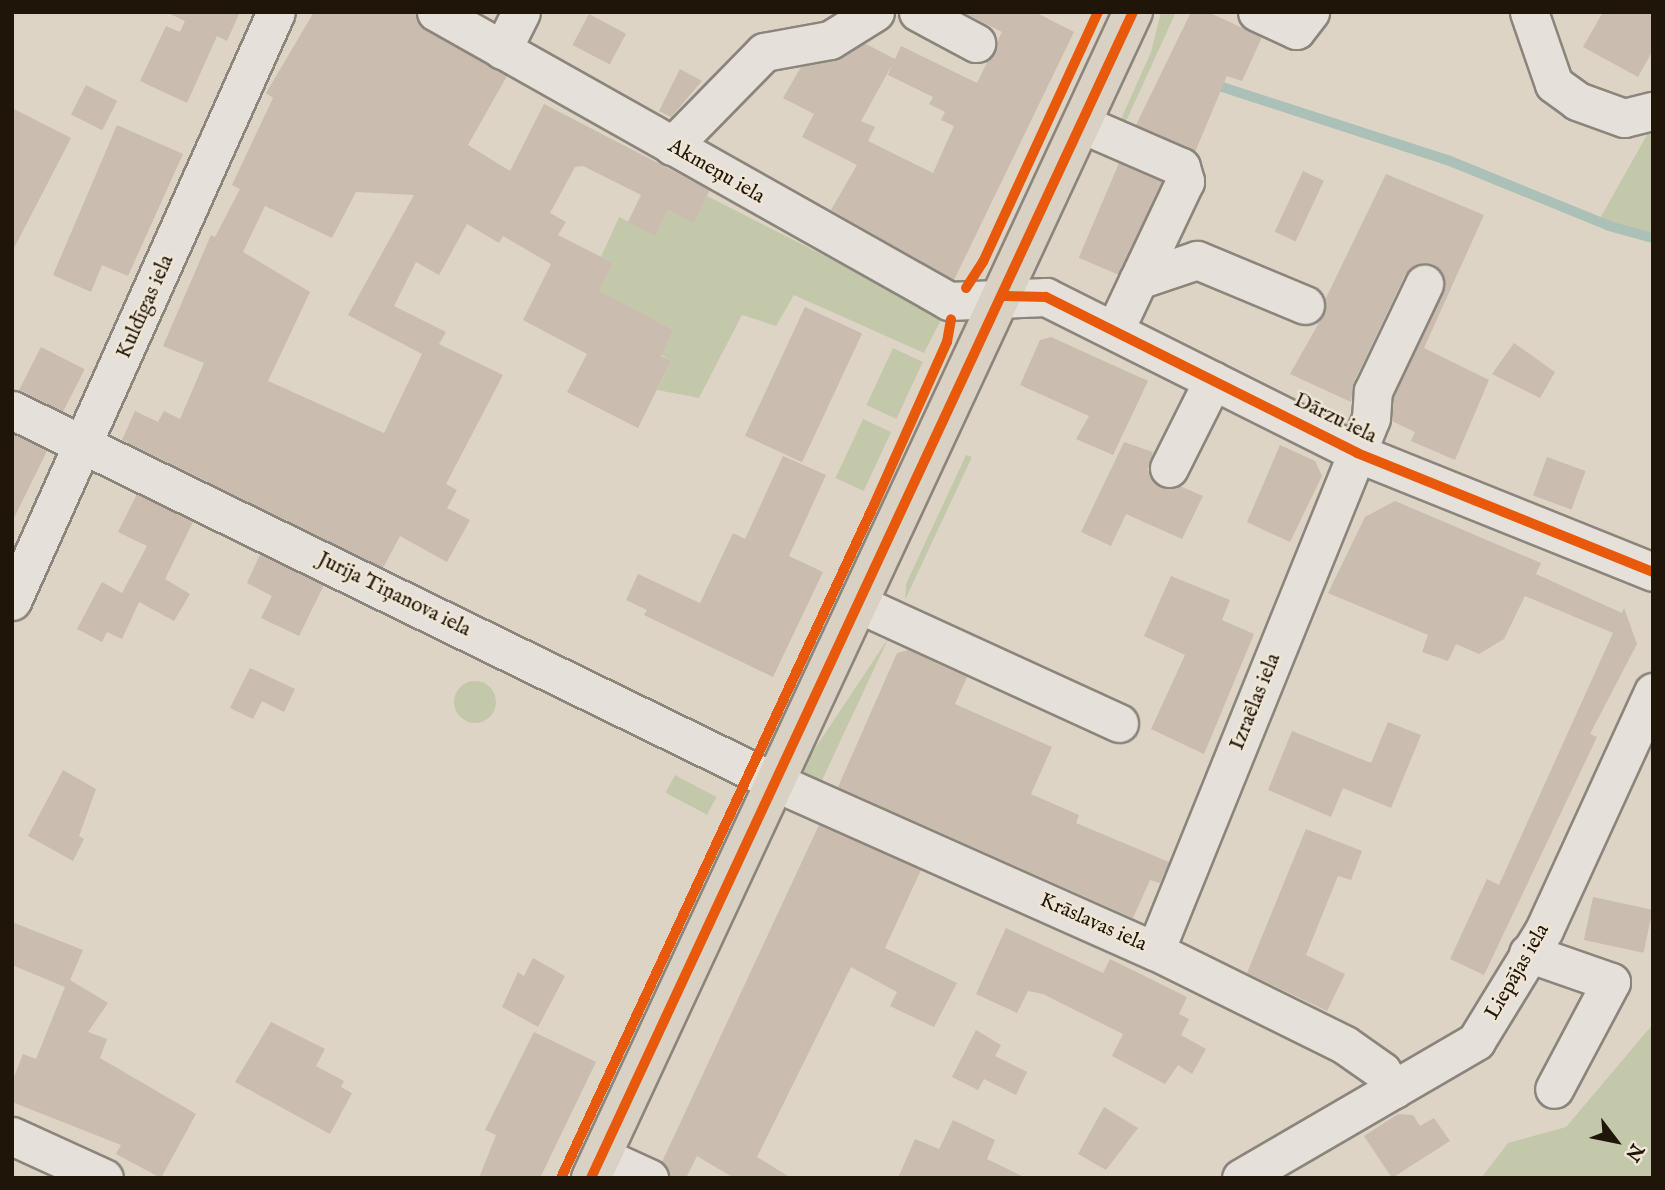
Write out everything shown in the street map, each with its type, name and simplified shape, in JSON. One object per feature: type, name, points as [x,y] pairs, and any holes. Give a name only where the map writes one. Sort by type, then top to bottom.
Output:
[{"type":"main road","points":[[596,1167],[1005,296],[1133,12]]},
{"type":"street","name":"Kuldīgas iela","points":[[12,601],[276,12]]},
{"type":"street","name":"Akmeņu iela","points":[[436,12],[949,301],[1005,296]]},
{"type":"street","points":[[502,50],[521,12]]},
{"type":"street","points":[[672,146],[765,52],[830,40],[876,12]]},
{"type":"street","points":[[918,12],[976,43]]},
{"type":"street","points":[[1257,12],[1296,30],[1310,12]]},
{"type":"street","points":[[1529,12],[1554,84],[1577,101],[1624,118],[1653,111]]},
{"type":"street","points":[[1082,124],[1181,167],[1185,181],[1115,328]]},
{"type":"street","points":[[1138,281],[1197,260],[1305,305]]},
{"type":"street","name":"Izraēlas iela","points":[[1156,951],[1371,418],[1373,391],[1424,284]]},
{"type":"street","name":"Dārzu iela","points":[[1005,296],[1046,297],[1115,328],[1357,453],[1653,572]]},
{"type":"street","points":[[1168,468],[1213,380]]},
{"type":"street","name":"Jurija Tiņanova iela","points":[[12,410],[775,782]]},
{"type":"street","points":[[859,604],[1119,723]]},
{"type":"street","name":"Liepājas iela","points":[[1241,1178],[1476,1041],[1528,953],[1653,692]]},
{"type":"street","name":"Krāslavas iela","points":[[775,782],[1156,951],[1345,1045],[1382,1071],[1394,1090]]},
{"type":"street","points":[[1528,953],[1611,982],[1554,1089]]},
{"type":"street","points":[[12,1136],[104,1178]]},
{"type":"street","points":[[596,1167],[649,1178]]},
{"type":"green space","points":[[1161,12],[1176,12],[1122,130],[1117,128],[1151,52]]},
{"type":"green space","points":[[1653,124],[1653,237],[1598,222]]},
{"type":"green space","points":[[707,196],[943,316],[924,353],[794,295],[776,326],[742,315],[699,398],[657,390],[671,361],[661,355],[674,330],[598,292],[613,263],[601,257],[619,217],[655,235],[668,210],[694,222]]},
{"type":"green space","points":[[893,348],[923,362],[896,419],[866,405]]},
{"type":"green space","points":[[863,419],[891,432],[864,491],[836,478]]},
{"type":"green space","points":[[966,455],[972,457],[905,600],[906,584]]},
{"type":"green space","points":[[889,637],[817,791],[802,768]]},
{"type":"green space","points":[[475,681],[490,687],[496,702],[490,717],[475,723],[460,717],[454,702],[460,687]]},
{"type":"green space","points":[[675,775],[716,797],[707,815],[666,793]]},
{"type":"green space","points":[[1653,1024],[1653,1178],[1481,1178],[1508,1143],[1566,1127]]},
{"type":"building","points":[[166,12],[240,12],[227,41],[217,36],[187,103],[140,81],[166,26],[180,32],[185,21]]},
{"type":"building","points":[[314,12],[415,12],[426,30],[507,76],[468,145],[510,171],[544,104],[710,190],[694,223],[668,210],[655,236],[628,222],[641,195],[583,166],[575,167],[550,213],[566,222],[558,235],[613,263],[599,291],[674,330],[661,356],[671,361],[638,428],[567,392],[587,354],[523,320],[551,264],[503,236],[499,243],[467,224],[439,275],[416,262],[394,306],[446,332],[439,344],[503,375],[446,484],[457,490],[447,508],[470,520],[447,562],[400,536],[383,568],[122,440],[135,411],[158,422],[164,411],[180,419],[204,363],[163,346],[211,235],[215,237],[240,189],[232,185],[273,98],[266,93]],"holes":[[[356,192],[414,195],[348,315],[422,354],[384,433],[268,381],[310,292],[243,252],[265,206],[332,238]]]},
{"type":"building","points":[[963,12],[1035,12],[1074,32],[954,280],[831,210],[857,165],[802,137],[814,114],[783,98],[801,67],[834,61],[864,43],[895,59],[901,46],[977,83],[1002,32]],"holes":[[[892,65],[888,75],[933,97],[929,104],[945,112],[941,120],[954,126],[933,173],[868,141],[875,127],[861,121]]]},
{"type":"building","points":[[1191,12],[1208,12],[1262,37],[1242,81],[1227,76],[1195,152],[1136,125]]},
{"type":"building","points":[[1603,12],[1653,12],[1653,50],[1638,77],[1583,47]]},
{"type":"building","points":[[589,14],[626,34],[610,65],[573,45]]},
{"type":"building","points":[[680,69],[702,81],[671,117],[659,111]]},
{"type":"building","points":[[86,85],[117,101],[102,130],[71,114]]},
{"type":"building","points":[[12,108],[71,138],[12,252]]},
{"type":"building","points":[[117,125],[183,154],[128,276],[102,265],[91,292],[53,275]]},
{"type":"building","points":[[1119,163],[1162,181],[1122,276],[1079,258]]},
{"type":"building","points":[[1303,171],[1324,181],[1296,241],[1275,232]]},
{"type":"building","points":[[1386,174],[1484,215],[1424,348],[1489,380],[1455,460],[1411,441],[1415,432],[1392,421],[1394,396],[1443,292],[1445,282],[1434,265],[1422,263],[1405,275],[1354,382],[1351,402],[1290,374],[1324,314],[1325,300]]},
{"type":"building","points":[[805,307],[862,334],[802,462],[745,436]]},
{"type":"building","points":[[1051,337],[1148,381],[1113,455],[1076,439],[1089,416],[1020,385],[1040,340]]},
{"type":"building","points":[[1514,343],[1555,372],[1540,398],[1492,374]]},
{"type":"building","points":[[41,347],[85,369],[63,412],[19,390]]},
{"type":"building","points":[[12,433],[47,451],[12,522]]},
{"type":"building","points":[[1124,442],[1153,452],[1148,470],[1159,486],[1180,486],[1203,496],[1182,539],[1126,514],[1111,546],[1081,532]]},
{"type":"building","points":[[1280,445],[1315,461],[1322,476],[1290,542],[1247,522]]},
{"type":"building","points":[[783,456],[826,475],[789,556],[823,572],[773,677],[644,615],[647,610],[626,600],[638,574],[700,603],[733,533],[745,539]]},
{"type":"building","points":[[1547,457],[1586,471],[1572,510],[1533,496]]},
{"type":"building","points":[[137,494],[193,522],[165,579],[190,594],[174,621],[139,602],[122,639],[107,632],[102,642],[77,629],[102,582],[122,593],[147,546],[118,532]]},
{"type":"building","points":[[1395,501],[1541,563],[1536,574],[1622,613],[1624,608],[1637,644],[1590,734],[1597,737],[1484,975],[1450,959],[1487,879],[1499,885],[1613,633],[1525,596],[1504,639],[1479,654],[1456,644],[1448,661],[1422,652],[1428,635],[1328,593],[1365,517]]},
{"type":"building","points":[[260,554],[324,585],[299,636],[261,618],[272,596],[247,583]]},
{"type":"building","points":[[1171,576],[1230,600],[1222,620],[1254,634],[1204,754],[1151,729],[1185,655],[1144,636]]},
{"type":"building","points":[[909,650],[967,677],[955,704],[1052,747],[1031,794],[1079,815],[1076,823],[1169,862],[1160,883],[1150,880],[1133,918],[838,787],[897,653]]},
{"type":"building","points":[[250,668],[295,689],[284,712],[262,701],[253,719],[230,708]]},
{"type":"building","points":[[1388,722],[1421,735],[1391,808],[1343,788],[1331,817],[1268,790],[1292,731],[1371,763]]},
{"type":"building","points":[[63,770],[96,789],[79,836],[84,839],[73,861],[28,836]]},
{"type":"building","points":[[819,825],[921,870],[885,948],[957,983],[934,1027],[890,1006],[897,992],[851,967],[757,1157],[791,1178],[734,1178],[697,1156],[686,1178],[670,1178],[662,1162]]},
{"type":"building","points":[[1306,829],[1362,851],[1351,880],[1338,876],[1306,955],[1345,974],[1327,1011],[1247,973]]},
{"type":"building","points":[[1593,897],[1653,910],[1644,953],[1584,940]]},
{"type":"building","points":[[12,922],[83,950],[70,980],[108,1003],[88,1032],[107,1039],[100,1058],[196,1114],[161,1178],[116,1154],[121,1145],[12,1102],[12,1082],[23,1054],[36,1059],[65,987],[12,965]]},
{"type":"building","points":[[1006,928],[1103,973],[1110,959],[1187,997],[1179,1014],[1189,1019],[1181,1035],[1206,1049],[1192,1074],[1178,1065],[1165,1084],[1112,1056],[1123,1034],[1043,994],[1028,991],[1017,1013],[976,994]]},
{"type":"building","points":[[533,958],[565,976],[538,1027],[502,1007],[518,972],[524,976]]},
{"type":"building","points":[[271,1022],[325,1049],[316,1066],[344,1081],[341,1087],[352,1093],[330,1134],[235,1082]]},
{"type":"building","points":[[976,1030],[1001,1045],[995,1056],[1027,1072],[1016,1095],[984,1079],[978,1090],[952,1077]]},
{"type":"building","points":[[534,1032],[596,1062],[540,1178],[479,1178],[496,1135],[485,1130]]},
{"type":"building","points":[[1104,1107],[1138,1128],[1106,1170],[1078,1154]]},
{"type":"building","points":[[1398,1114],[1413,1115],[1420,1126],[1434,1118],[1450,1141],[1392,1178],[1364,1136]]},
{"type":"building","points":[[953,1120],[995,1140],[987,1159],[1026,1178],[898,1178],[915,1139],[939,1149]]},
{"type":"waterway","points":[[1210,83],[1450,161],[1609,226],[1653,238]]},
{"type":"cycle path","points":[[966,288],[983,262],[1098,12]]},
{"type":"cycle path","points":[[591,1178],[1133,12]]},
{"type":"cycle path","points":[[1005,296],[1046,297],[1357,453],[1653,572]]},
{"type":"cycle path","points":[[561,1178],[874,505],[947,342],[951,319]]}]
